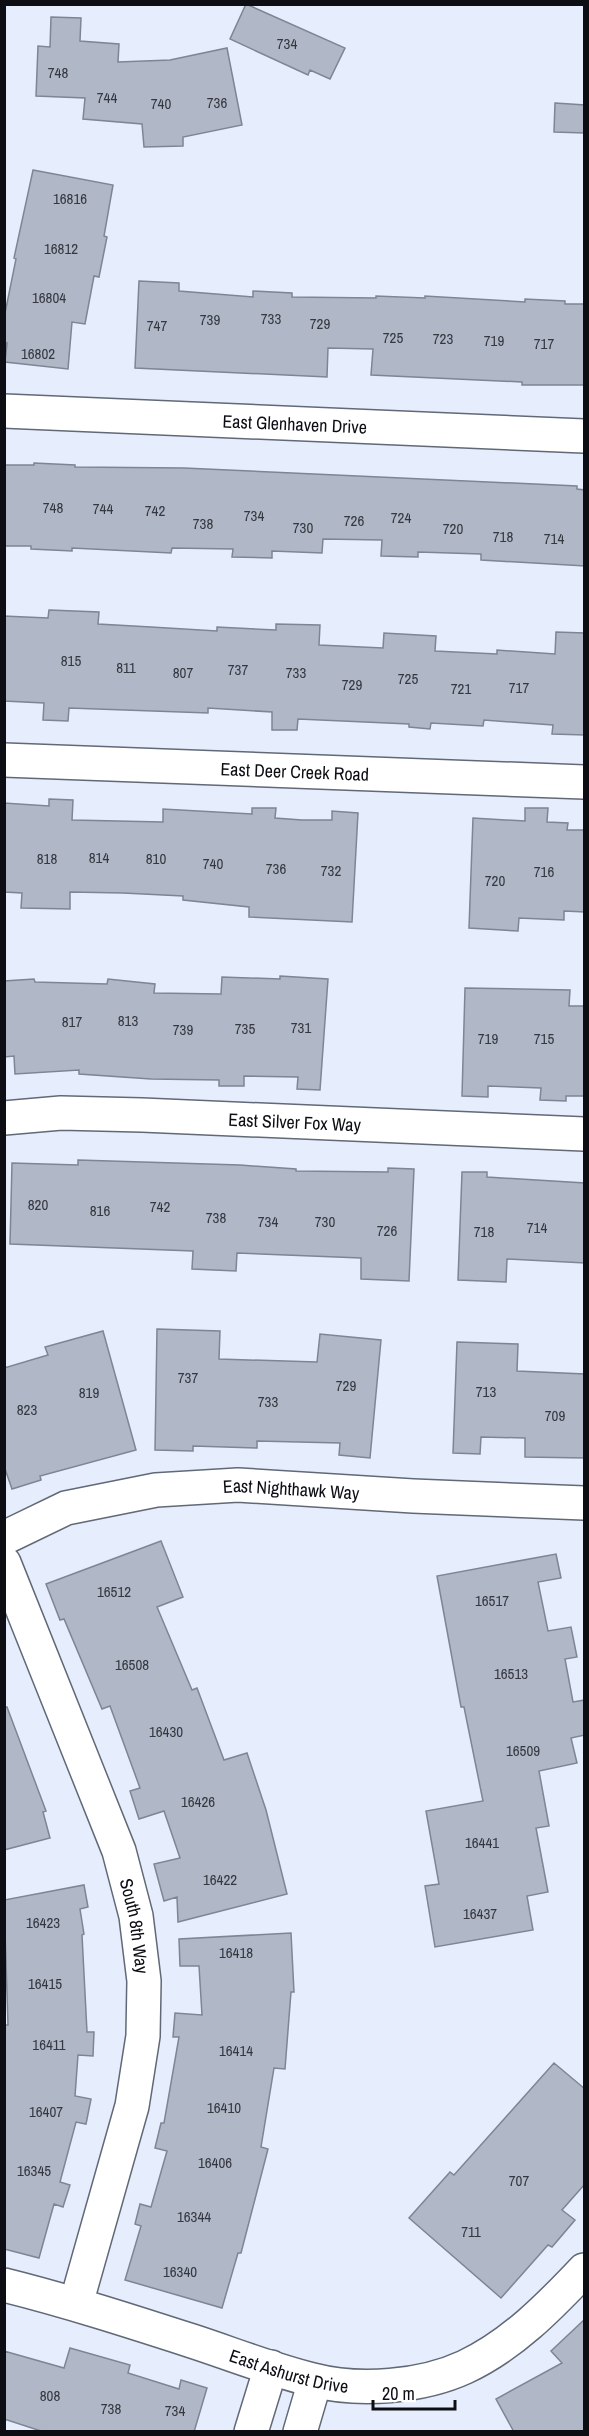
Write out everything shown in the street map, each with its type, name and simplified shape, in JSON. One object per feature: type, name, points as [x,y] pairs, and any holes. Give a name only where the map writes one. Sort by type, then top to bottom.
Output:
[{"type":"street","name":"East Glenhaven Drive","points":[[4,411],[585,436]]},
{"type":"street","name":"East Deer Creek Road","points":[[4,760],[585,782]]},
{"type":"street","name":"East Silver Fox Way","points":[[4,1118],[62,1113],[142,1115],[585,1134]]},
{"type":"street","name":"East Nighthawk Way","points":[[4,1538],[66,1508],[156,1490],[238,1485],[413,1496],[585,1503]]},
{"type":"street","name":"South 8th Way","points":[[4,1563],[119,1851],[136,1916],[144,1981],[143,2036],[132,2106],[76,2304]]},
{"type":"street","name":"East Ashurst Drive","points":[[4,2285],[76,2304],[315,2381],[368,2387],[413,2383],[464,2367],[504,2344],[548,2308],[585,2270]]},
{"type":"street","points":[[251,2432],[271,2367]]},
{"type":"street","points":[[300,2432],[315,2381]]},
{"type":"building","points":[[246,4],[345,48],[330,79],[310,70],[308,75],[230,39]]},
{"type":"building","points":[[51,17],[81,18],[80,41],[119,44],[118,62],[170,60],[227,48],[242,125],[183,137],[183,146],[144,147],[142,124],[83,119],[85,98],[36,96],[38,46],[50,47]]},
{"type":"building","points":[[555,103],[585,105],[585,133],[554,132]]},
{"type":"building","points":[[33,170],[113,185],[104,236],[107,237],[99,277],[94,276],[85,324],[72,322],[68,369],[5,362],[7,343],[4,343],[4,318]]},
{"type":"building","points":[[139,281],[179,283],[179,291],[253,297],[253,291],[292,293],[292,297],[425,298],[425,296],[525,302],[525,299],[565,301],[565,304],[585,304],[585,385],[522,385],[522,382],[371,375],[373,349],[328,348],[327,377],[135,368]]},
{"type":"building","points":[[34,463],[75,465],[75,467],[184,468],[577,486],[577,489],[585,490],[585,566],[481,560],[481,554],[418,552],[418,557],[381,556],[382,540],[323,539],[322,553],[272,551],[272,558],[232,557],[233,549],[172,548],[171,553],[72,548],[72,551],[31,549],[31,546],[4,546],[4,465],[34,465]]},
{"type":"building","points":[[49,610],[99,612],[98,624],[217,631],[217,627],[276,630],[276,624],[320,625],[319,645],[383,648],[384,633],[436,636],[435,651],[497,654],[497,650],[555,654],[556,632],[585,633],[585,735],[552,734],[553,725],[484,720],[483,726],[431,723],[430,729],[409,727],[409,724],[298,719],[297,730],[272,730],[272,712],[208,708],[208,713],[69,708],[68,721],[43,720],[44,703],[4,701],[4,616],[48,618]]},
{"type":"building","points":[[49,799],[73,800],[72,820],[163,822],[163,809],[252,814],[252,808],[276,808],[275,818],[302,820],[332,820],[332,811],[358,813],[352,922],[249,917],[249,907],[183,900],[183,896],[123,893],[70,892],[70,909],[21,908],[22,893],[4,892],[4,803],[49,806]]},
{"type":"building","points":[[525,808],[548,808],[547,822],[568,823],[567,830],[585,830],[585,912],[564,911],[564,920],[519,918],[518,931],[469,928],[473,818],[525,821]]},
{"type":"building","points":[[280,976],[328,979],[320,1090],[297,1089],[298,1077],[244,1076],[244,1086],[219,1086],[219,1080],[151,1079],[79,1074],[79,1070],[15,1074],[14,1056],[4,1057],[4,981],[34,979],[35,982],[107,984],[108,979],[155,984],[154,993],[221,994],[222,977],[280,979]]},
{"type":"building","points":[[465,988],[570,990],[569,1006],[585,1006],[585,1096],[566,1096],[566,1101],[540,1100],[541,1088],[488,1086],[488,1097],[462,1096]]},
{"type":"building","points":[[78,1160],[240,1165],[296,1169],[296,1171],[388,1172],[388,1168],[414,1169],[409,1281],[361,1279],[361,1258],[237,1253],[236,1271],[192,1269],[193,1251],[10,1244],[12,1163],[78,1165]]},
{"type":"building","points":[[462,1172],[487,1172],[487,1177],[585,1183],[585,1263],[507,1259],[506,1282],[458,1280]]},
{"type":"building","points":[[157,1329],[220,1331],[219,1359],[317,1362],[320,1334],[381,1340],[370,1458],[339,1455],[340,1443],[257,1441],[257,1448],[193,1446],[193,1451],[155,1450]]},
{"type":"building","points":[[103,1331],[136,1450],[40,1476],[41,1480],[12,1489],[4,1466],[4,1368],[48,1355],[45,1347]]},
{"type":"building","points":[[457,1342],[518,1344],[517,1371],[585,1374],[585,1458],[525,1457],[525,1438],[481,1437],[480,1454],[453,1453]]},
{"type":"building","points":[[161,1541],[183,1597],[157,1607],[192,1690],[197,1688],[224,1760],[247,1753],[266,1810],[287,1894],[178,1922],[177,1897],[164,1901],[154,1864],[180,1858],[164,1811],[139,1819],[130,1791],[140,1788],[110,1706],[102,1709],[64,1619],[60,1620],[46,1584]]},
{"type":"building","points":[[556,1554],[561,1578],[538,1582],[548,1631],[571,1627],[577,1657],[565,1659],[573,1702],[585,1700],[585,1735],[571,1738],[577,1763],[539,1771],[549,1826],[536,1828],[548,1892],[527,1896],[533,1930],[435,1947],[425,1886],[439,1884],[426,1811],[483,1801],[464,1707],[461,1707],[437,1576]]},
{"type":"building","points":[[7,1707],[46,1811],[43,1812],[50,1838],[4,1850],[4,1708]]},
{"type":"building","points":[[84,1885],[88,1907],[80,1909],[84,1934],[82,1935],[87,2032],[94,2032],[93,2056],[78,2055],[75,2096],[91,2099],[86,2124],[76,2122],[60,2182],[70,2185],[63,2207],[54,2204],[39,2258],[4,2249],[4,2025],[8,2025],[4,1900]]},
{"type":"building","points":[[291,1933],[294,1992],[291,1992],[285,2069],[274,2068],[261,2147],[268,2149],[241,2253],[238,2253],[222,2308],[125,2280],[141,2226],[135,2224],[140,2204],[151,2207],[167,2151],[155,2148],[161,2123],[164,2123],[179,2037],[173,2037],[175,2013],[202,2015],[199,1966],[180,1966],[179,1939]]},
{"type":"building","points":[[554,2063],[585,2089],[585,2184],[562,2210],[575,2220],[552,2247],[548,2245],[501,2298],[409,2218],[450,2172],[454,2175]]},
{"type":"building","points":[[585,2319],[585,2432],[514,2432],[496,2399],[562,2363],[551,2351]]},
{"type":"building","points":[[70,2348],[130,2365],[128,2373],[179,2389],[181,2380],[207,2388],[194,2432],[44,2432],[4,2419],[4,2351],[64,2368]]}]
